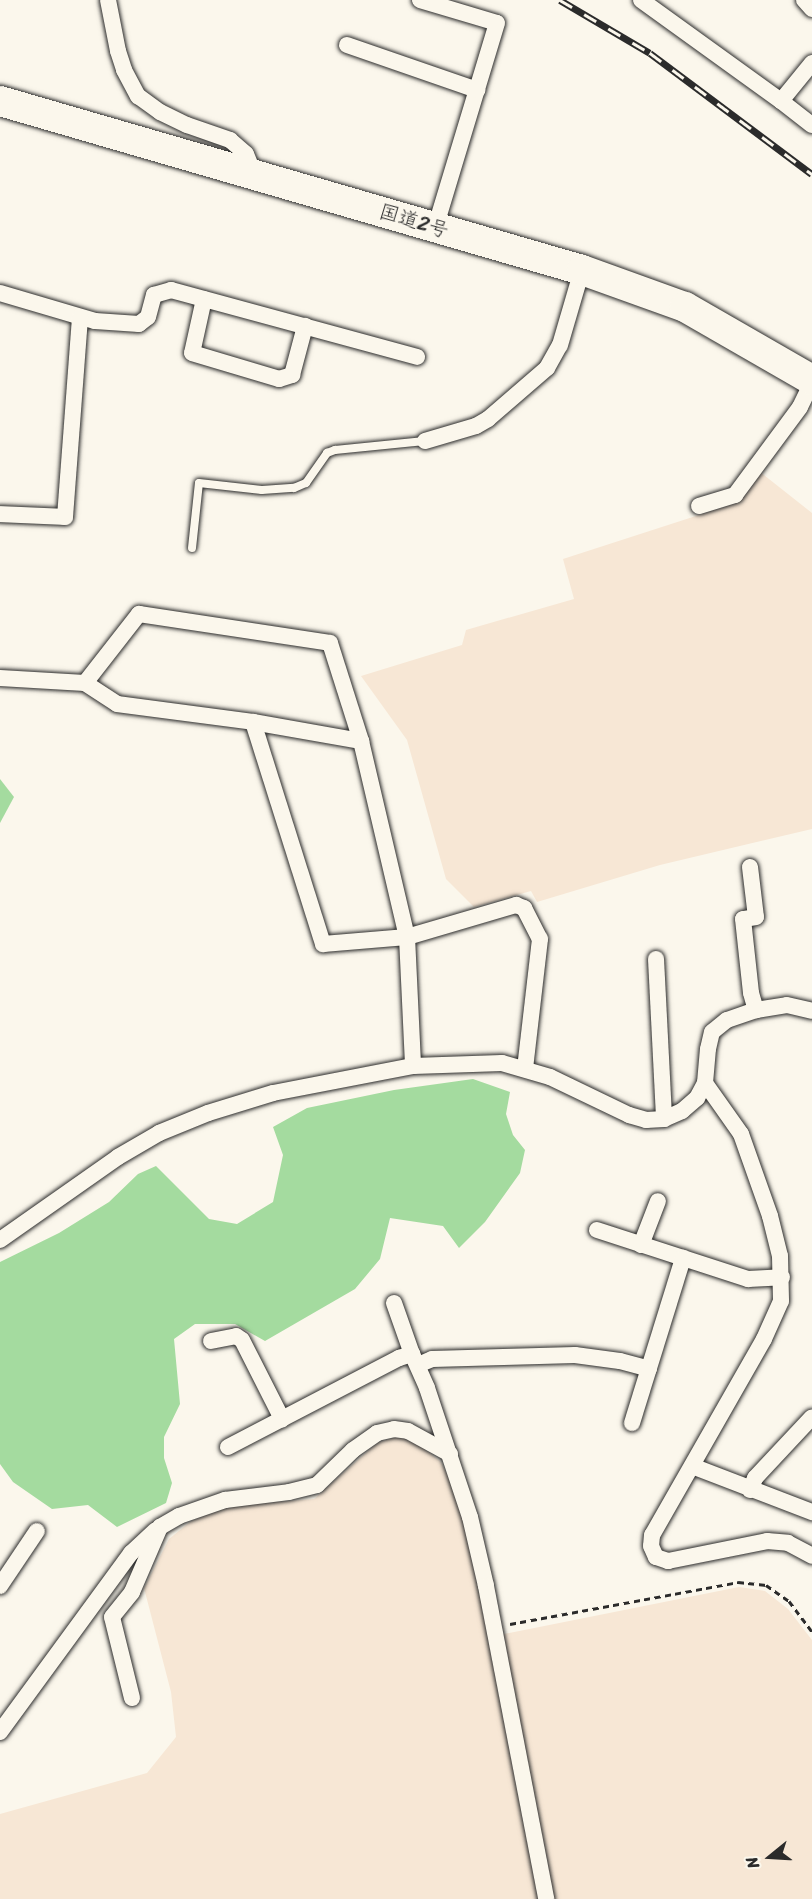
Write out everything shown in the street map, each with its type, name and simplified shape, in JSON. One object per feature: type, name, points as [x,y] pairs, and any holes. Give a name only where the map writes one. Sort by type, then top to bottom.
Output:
[{"type":"highway","name":"国道2号","points":[[0,101],[582,270],[685,307],[812,381]]},
{"type":"street","points":[[108,0],[118,51],[124,70],[138,96],[169,116],[230,140],[246,154],[254,174]]},
{"type":"street","points":[[420,0],[497,23],[435,228]]},
{"type":"street","points":[[641,0],[812,125]]},
{"type":"street","points":[[804,0],[812,9]]},
{"type":"street","points":[[347,45],[477,90]]},
{"type":"street","points":[[782,101],[812,63]]},
{"type":"street","points":[[425,441],[476,426],[488,419],[547,368],[560,345],[582,270]]},
{"type":"street","points":[[0,293],[80,318],[139,324],[148,317],[154,295],[171,290],[417,357]]},
{"type":"street","points":[[204,299],[192,353],[279,379],[292,375],[304,326]]},
{"type":"street","points":[[0,514],[65,517],[80,318]]},
{"type":"street","points":[[699,506],[735,495],[800,407],[812,381]]},
{"type":"street","points":[[85,683],[139,614],[330,643],[361,741],[407,937],[413,1066]]},
{"type":"street","points":[[0,678],[85,683],[117,704],[253,722],[361,741]]},
{"type":"street","points":[[253,722],[323,944],[407,937],[516,905],[524,908],[540,939],[525,1069]]},
{"type":"street","points":[[750,867],[756,917],[743,919],[751,993],[756,1010]]},
{"type":"street","points":[[656,959],[664,1119]]},
{"type":"street","points":[[0,1240],[118,1157],[159,1133],[208,1113],[273,1093],[413,1066],[502,1063],[550,1077],[629,1115],[646,1120],[664,1119],[682,1111],[698,1098],[705,1083],[712,1032],[727,1020],[756,1010],[787,1005],[812,1011]]},
{"type":"street","points":[[705,1083],[741,1134],[770,1216],[780,1256],[781,1301],[764,1339],[652,1535],[651,1546],[656,1557],[668,1561],[767,1541],[788,1543],[812,1556]]},
{"type":"street","points":[[641,1245],[658,1201]]},
{"type":"street","points":[[597,1230],[748,1279],[782,1277]]},
{"type":"street","points":[[632,1423],[683,1258]]},
{"type":"street","points":[[394,1303],[450,1454],[470,1517],[494,1627],[546,1899]]},
{"type":"street","points":[[211,1341],[236,1336],[242,1340],[282,1419]]},
{"type":"street","points":[[228,1447],[399,1358],[575,1355],[620,1361],[649,1369]]},
{"type":"street","points":[[750,1490],[755,1478],[812,1417]]},
{"type":"street","points":[[0,1732],[131,1553],[160,1527],[178,1516],[225,1500],[289,1492],[317,1485],[353,1450],[376,1433],[394,1429],[408,1431],[450,1454]]},
{"type":"street","points":[[692,1466],[812,1512]]},
{"type":"street","points":[[132,1698],[112,1617],[132,1592],[160,1527]]},
{"type":"street","points":[[0,1586],[37,1531]]},
{"type":"lane","points":[[192,549],[199,483],[262,490],[294,488],[306,483],[327,453],[335,450],[425,441]]},
{"type":"path","points":[[494,1627],[738,1582],[766,1586],[789,1600],[812,1631]]},
{"type":"shaded area","points":[[760,472],[812,513],[812,829],[660,865],[537,902],[531,891],[474,907],[446,879],[407,740],[361,676],[462,645],[466,630],[574,599],[563,559],[736,503]]},
{"type":"shaded area","points":[[396,1437],[413,1440],[441,1462],[453,1487],[489,1637],[739,1587],[765,1591],[788,1609],[812,1640],[812,1899],[0,1899],[0,1814],[147,1773],[176,1737],[171,1692],[144,1588],[169,1539],[190,1522],[225,1506],[314,1499],[377,1443]]},
{"type":"green space","points":[[0,779],[14,797],[0,823]]},
{"type":"green space","points":[[473,1079],[510,1092],[506,1114],[513,1135],[525,1150],[520,1173],[485,1222],[459,1248],[443,1226],[390,1218],[380,1259],[355,1289],[265,1341],[235,1324],[195,1324],[174,1339],[180,1404],[164,1437],[164,1458],[172,1483],[166,1503],[117,1527],[88,1505],[52,1509],[13,1482],[0,1464],[0,1262],[59,1233],[109,1202],[138,1174],[156,1166],[209,1219],[237,1224],[273,1202],[283,1155],[273,1127],[307,1108],[394,1090]]},
{"type":"railway","points":[[560,0],[650,53],[812,174]]}]
